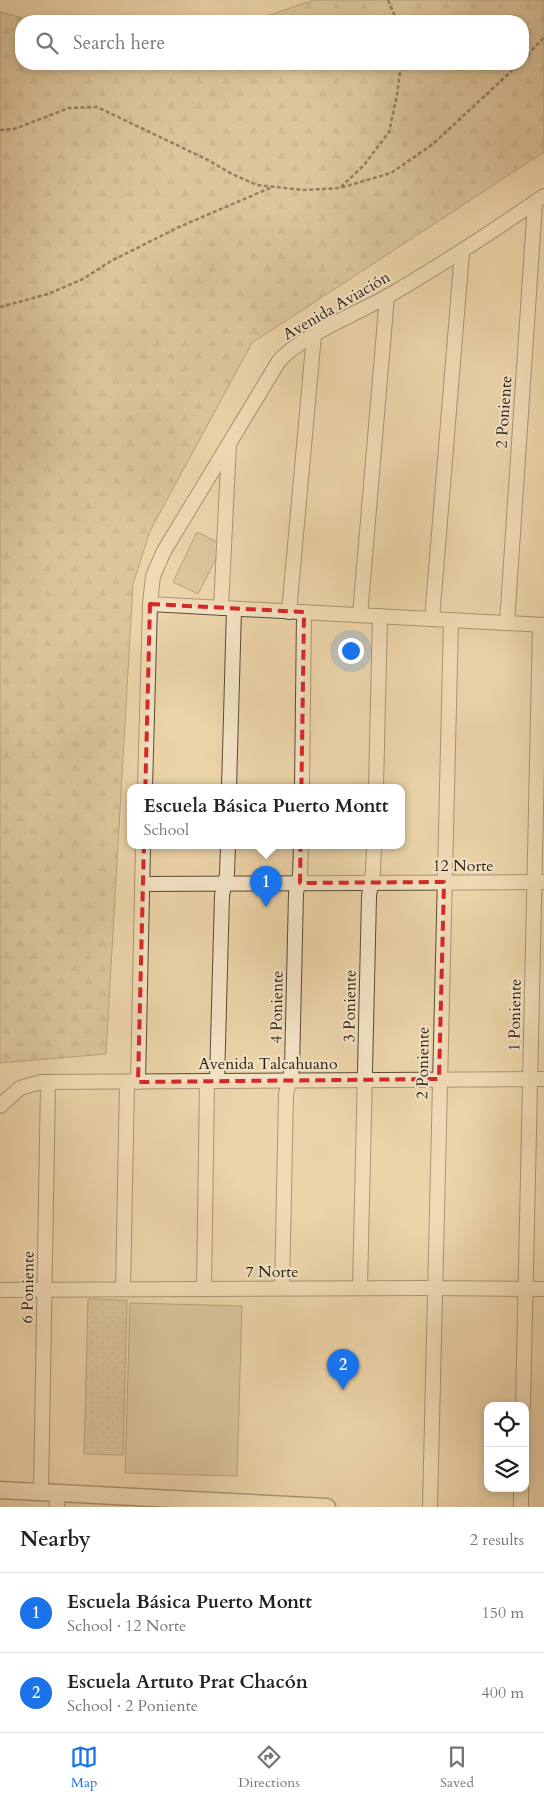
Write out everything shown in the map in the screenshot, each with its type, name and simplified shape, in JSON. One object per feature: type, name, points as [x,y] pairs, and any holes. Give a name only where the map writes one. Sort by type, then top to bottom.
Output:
[{"type":"street","name":"Avenida Aviación","points":[[150,604],[153,576],[164,551],[279,362],[291,350],[314,335],[387,296],[462,252],[539,200]]},
{"type":"street","name":"2 Poniente","points":[[507,623],[539,200]]},
{"type":"street","points":[[432,619],[462,252]]},
{"type":"street","points":[[360,615],[387,296]]},
{"type":"street","points":[[289,612],[314,335]]},
{"type":"street","points":[[229,784],[228,608],[230,442]]},
{"type":"street","points":[[145,784],[150,604],[542,625]]},
{"type":"street","points":[[302,784],[304,612]]},
{"type":"street","points":[[376,784],[380,616]]},
{"type":"street","name":"2 Poniente","points":[[430,1507],[451,620]]},
{"type":"street","name":"1 Poniente","points":[[523,1402],[526,1289],[537,1079],[542,625]]},
{"type":"street","points":[[123,1289],[143,849]]},
{"type":"street","points":[[204,1289],[212,1081],[222,895],[227,874],[228,849]]},
{"type":"street","name":"4 Poniente","points":[[282,1288],[286,1094],[292,1069],[296,893],[300,875],[301,849]]},
{"type":"street","name":"3 Poniente","points":[[360,1288],[369,896],[374,849]]},
{"type":"street","name":"12 Norte","points":[[142,884],[539,882]]},
{"type":"street","name":"Avenida Talcahuano","points":[[0,1106],[20,1088],[34,1083],[48,1082],[537,1079]]},
{"type":"street","name":"6 Poniente","points":[[48,1082],[45,1289],[52,1497]]},
{"type":"street","name":"7 Norte","points":[[0,1290],[544,1289]]},
{"type":"street","points":[[0,1490],[52,1497],[327,1507]]},
{"type":"street","points":[[521,1492],[521,1507]]},
{"type":"path","points":[[388,0],[394,15]]},
{"type":"path","points":[[529,54],[544,38]]},
{"type":"path","points":[[340,188],[364,165],[389,132],[398,95],[400,70]]},
{"type":"path","points":[[0,130],[14,129],[69,108],[97,108],[206,158],[232,174],[257,185],[304,190],[340,188],[391,173],[433,144],[513,70]]},
{"type":"path","points":[[0,306],[48,294],[83,279],[111,261],[179,227],[272,187]]},
{"type":"highlighted area","points":[[150,604],[304,612],[300,883],[444,882],[439,1079],[138,1082]]},
{"type":"green space","points":[[314,0],[544,0],[544,152],[252,343],[150,531],[133,584],[106,1054],[0,1063],[0,12],[15,16],[15,70],[529,70],[529,15],[270,15]]},
{"type":"green space","points":[[197,532],[223,545],[198,594],[173,582]]},
{"type":"green space","points":[[88,1299],[127,1300],[123,1455],[84,1454]]},
{"type":"green space","points":[[130,1303],[242,1306],[237,1476],[125,1473]]},
{"type":"place","name":"Escuela Básica Puerto Montt","points":[[266,907]]},
{"type":"place","name":"Escuela Artuto Prat Chacón","points":[[343,1390]]}]
